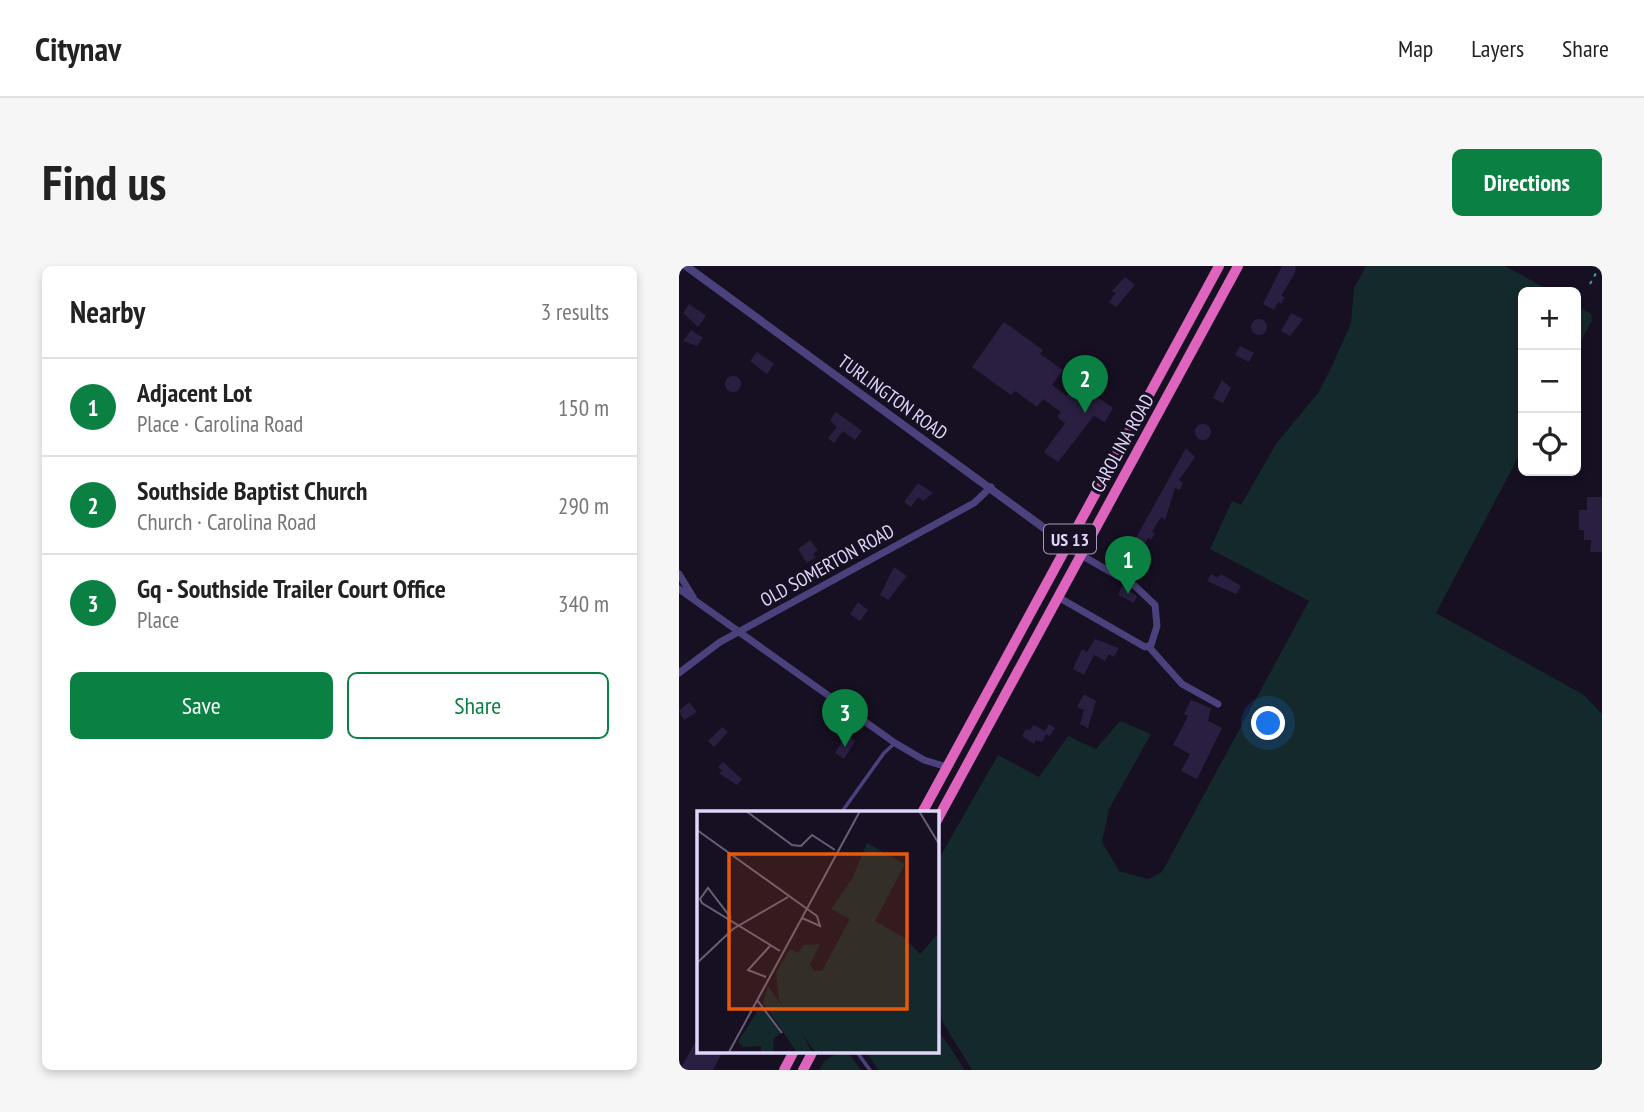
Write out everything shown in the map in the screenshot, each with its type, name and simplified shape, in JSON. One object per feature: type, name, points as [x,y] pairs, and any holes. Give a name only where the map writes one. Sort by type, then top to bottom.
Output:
[{"type":"highway","name":"CAROLINA ROAD","points":[[923,811],[1219,266]]},
{"type":"highway","name":"CAROLINA ROAD","points":[[938,818],[1238,266]]},
{"type":"highway","points":[[783,1070],[793,1052]]},
{"type":"highway","points":[[803,1070],[812,1052]]},
{"type":"street","name":"TURLINGTON ROAD","points":[[686,266],[1081,555]]},
{"type":"street","name":"OLD SOMERTON ROAD","points":[[679,673],[701,654],[739,631],[974,503],[991,487]]},
{"type":"street","points":[[1081,555],[1135,586],[1155,605],[1157,626],[1149,647]]},
{"type":"street","points":[[679,574],[693,597]]},
{"type":"street","points":[[679,589],[895,743],[924,760],[947,767]]},
{"type":"street","points":[[1059,597],[1112,630],[1149,647],[1182,684],[1218,704]]},
{"type":"lane","points":[[842,811],[884,752],[895,743]]},
{"type":"lane","points":[[857,1052],[870,1070]]},
{"type":"path","points":[[1590,284],[1600,266]]},
{"type":"green space","points":[[1366,266],[1505,266],[1543,287],[1518,287],[1518,457],[1436,613],[1584,695],[1602,714],[1602,1070],[972,1070],[942,1021],[938,988],[938,860],[998,755],[1039,777],[1068,736],[1096,749],[1120,721],[1151,734],[1109,809],[1102,842],[1119,871],[1148,879],[1162,872],[1309,601],[1210,549],[1232,501],[1241,505],[1276,444],[1318,393],[1351,323],[1354,288]]},
{"type":"green space","points":[[1581,308],[1591,314],[1592,320],[1581,341]]},
{"type":"green space","points":[[938,1030],[965,1070],[879,1070],[866,1052],[938,1052]]},
{"type":"green space","points":[[838,1052],[848,1052],[861,1070],[819,1070],[824,1061]]},
{"type":"building","points":[[1282,266],[1296,266],[1295,273],[1281,296],[1285,297],[1281,304],[1278,302],[1274,310],[1263,304]]},
{"type":"building","points":[[1125,277],[1135,285],[1116,307],[1109,302],[1116,293],[1112,291]]},
{"type":"building","points":[[689,304],[706,316],[698,327],[683,313]]},
{"type":"building","points":[[1291,313],[1303,319],[1290,336],[1281,331]]},
{"type":"building","points":[[1259,319],[1265,321],[1265,333],[1259,335],[1253,333],[1251,327],[1253,321]]},
{"type":"building","points":[[1004,322],[1043,350],[1040,354],[1063,370],[1052,385],[1067,396],[1080,385],[1113,408],[1105,422],[1094,416],[1058,462],[1044,452],[1065,423],[1057,417],[1061,412],[1043,399],[1037,407],[1015,391],[1011,395],[972,367]]},
{"type":"building","points":[[691,330],[703,338],[697,346],[683,341]]},
{"type":"building","points":[[1240,346],[1254,353],[1249,362],[1235,355]]},
{"type":"building","points":[[757,352],[774,364],[767,374],[750,361]]},
{"type":"building","points":[[730,376],[736,376],[741,384],[739,390],[730,392],[725,387],[725,381]]},
{"type":"building","points":[[1222,380],[1231,388],[1223,403],[1213,398]]},
{"type":"building","points":[[836,412],[862,431],[855,440],[843,431],[834,443],[828,438],[837,427],[830,420]]},
{"type":"building","points":[[1200,424],[1206,424],[1211,432],[1209,438],[1200,440],[1195,435],[1195,429]]},
{"type":"building","points":[[1186,448],[1195,457],[1179,480],[1183,483],[1180,490],[1175,488],[1165,520],[1161,517],[1152,532],[1155,533],[1151,540],[1148,538],[1140,551],[1145,558],[1135,574],[1123,567],[1127,554]]},
{"type":"building","points":[[918,483],[933,493],[923,501],[918,497],[911,507],[904,502]]},
{"type":"building","points":[[1587,497],[1602,497],[1602,552],[1590,552],[1591,540],[1584,540],[1584,530],[1579,530],[1579,510],[1587,510]]},
{"type":"building","points":[[810,540],[818,550],[813,554],[816,557],[807,563],[798,549]]},
{"type":"building","points":[[894,567],[907,576],[888,600],[880,595]]},
{"type":"building","points":[[1211,574],[1218,578],[1221,574],[1241,586],[1236,594],[1207,581]]},
{"type":"building","points":[[1122,586],[1137,596],[1134,603],[1118,595]]},
{"type":"building","points":[[858,602],[868,610],[860,621],[850,614]]},
{"type":"building","points":[[1095,639],[1119,648],[1114,657],[1109,654],[1105,661],[1094,655],[1084,675],[1073,669],[1082,649],[1087,652]]},
{"type":"building","points":[[1084,694],[1096,701],[1088,728],[1080,724],[1084,710],[1077,707]]},
{"type":"building","points":[[1191,700],[1211,708],[1208,721],[1222,728],[1197,779],[1181,771],[1190,754],[1173,745],[1188,716],[1184,714]]},
{"type":"building","points":[[689,702],[697,712],[684,720],[679,711]]},
{"type":"building","points":[[1049,724],[1055,728],[1050,736],[1046,734],[1042,742],[1036,740],[1034,744],[1022,736],[1026,729],[1029,730],[1034,725],[1045,731]]},
{"type":"building","points":[[722,727],[728,732],[714,747],[708,741]]},
{"type":"building","points":[[846,735],[855,741],[844,759],[835,753]]},
{"type":"building","points":[[723,762],[742,779],[737,785],[719,773],[722,770],[718,767]]},
{"type":"building","points":[[697,1039],[697,1052],[722,1052],[713,1070],[680,1070]]},
{"type":"place","name":"Southside Baptist Church","points":[[1085,413]]},
{"type":"place","name":"Adjacent Lot","points":[[1128,594]]},
{"type":"place","name":"Gq - Southside Trailer Court Office","points":[[845,747]]}]
